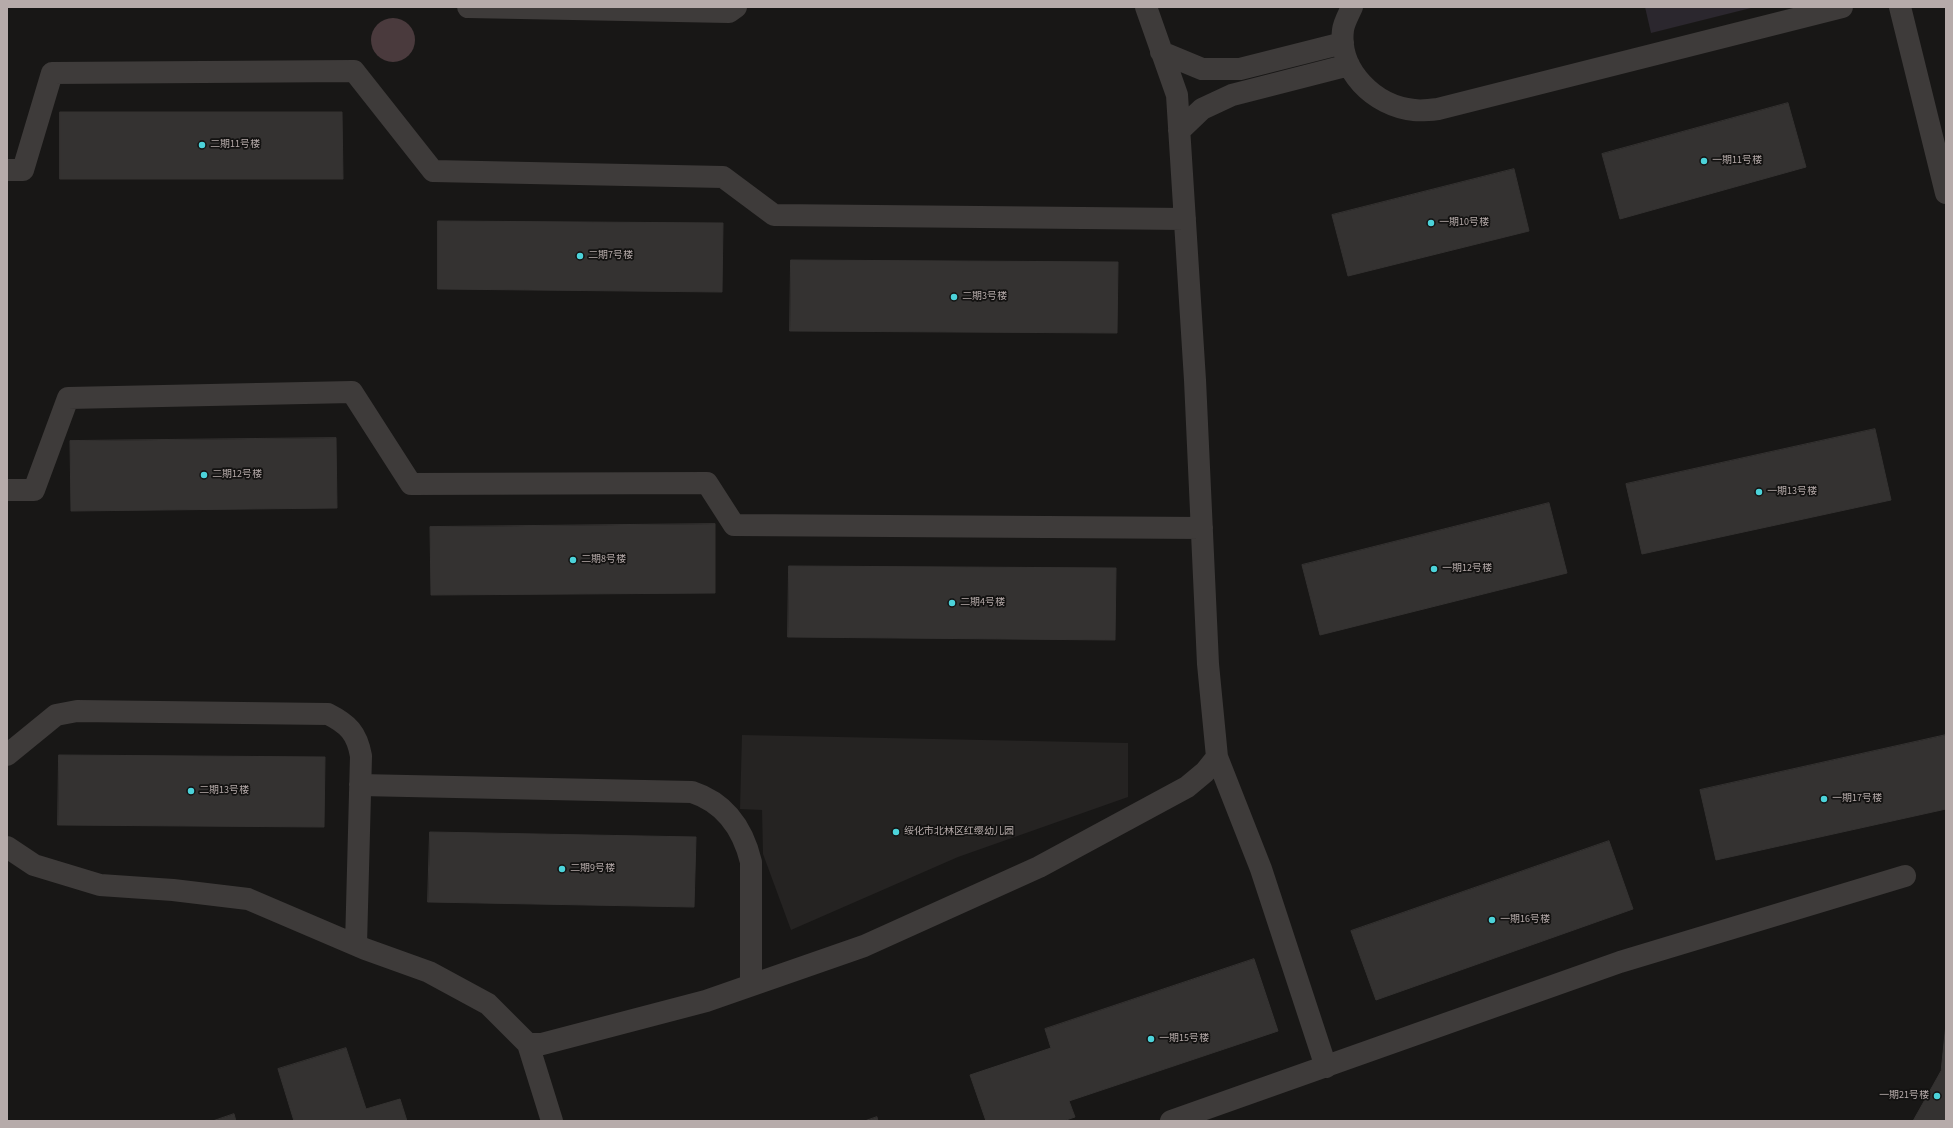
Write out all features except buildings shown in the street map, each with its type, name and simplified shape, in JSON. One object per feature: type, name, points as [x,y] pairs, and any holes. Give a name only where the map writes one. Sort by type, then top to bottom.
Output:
[{"type":"street","points":[[468,7],[730,12],[736,7]]},
{"type":"street","points":[[1146,7],[1177,95],[1195,380],[1208,664],[1217,757],[1261,868],[1326,1067]]},
{"type":"street","points":[[1352,7],[1343,29],[1343,52],[1352,73],[1367,90],[1389,103],[1414,110],[1438,109],[1842,7]]},
{"type":"street","points":[[1900,7],[1946,193]]},
{"type":"street","points":[[1161,52],[1202,69],[1240,69],[1343,43]]},
{"type":"street","points":[[1179,131],[1202,109],[1232,95],[1349,65]]},
{"type":"street","points":[[7,170],[23,170],[52,73],[354,71],[433,171],[723,178],[774,215],[1185,219]]},
{"type":"street","points":[[7,490],[34,490],[68,398],[352,392],[411,484],[707,483],[734,525],[1202,528]]},
{"type":"street","points":[[7,755],[56,716],[77,711],[328,714],[345,722],[359,743],[361,756],[356,945]]},
{"type":"street","points":[[528,1044],[542,1044],[706,1001],[864,946],[1039,867],[1187,787],[1205,772],[1217,757]]},
{"type":"street","points":[[360,786],[692,792],[709,797],[735,823],[746,843],[751,862],[751,985]]},
{"type":"street","points":[[7,847],[34,865],[100,885],[173,890],[248,899],[356,945],[430,972],[488,1004],[528,1044],[552,1121]]},
{"type":"street","points":[[1171,1121],[1620,962],[1905,876]]},
{"type":"shaded area","points":[[1645,7],[1755,7],[1651,33]]},
{"type":"shaded area","points":[[393,18],[405,22],[411,28],[415,40],[411,52],[405,58],[393,62],[381,58],[375,52],[371,40],[375,28],[381,22]]},
{"type":"shaded area","name":"绥化市北林区红缨幼儿园","points":[[742,735],[1128,743],[1128,797],[958,857],[791,930],[763,854],[762,810],[740,809]]},
{"type":"place","name":"二期11号楼","points":[[202,145]]},
{"type":"place","name":"一期11号楼","points":[[1704,161]]},
{"type":"place","name":"一期10号楼","points":[[1431,223]]},
{"type":"place","name":"二期7号楼","points":[[580,256]]},
{"type":"place","name":"二期3号楼","points":[[954,297]]},
{"type":"place","name":"二期12号楼","points":[[204,475]]},
{"type":"place","name":"一期13号楼","points":[[1759,492]]},
{"type":"place","name":"二期8号楼","points":[[573,560]]},
{"type":"place","name":"一期12号楼","points":[[1434,569]]},
{"type":"place","name":"二期4号楼","points":[[952,603]]},
{"type":"place","name":"二期13号楼","points":[[191,791]]},
{"type":"place","name":"一期17号楼","points":[[1824,799]]},
{"type":"place","name":"绥化市北林区红缨幼儿园","points":[[896,832]]},
{"type":"place","name":"二期9号楼","points":[[562,869]]},
{"type":"place","name":"一期16号楼","points":[[1492,920]]},
{"type":"place","name":"一期15号楼","points":[[1151,1039]]},
{"type":"place","name":"一期21号楼","points":[[1937,1096]]}]
